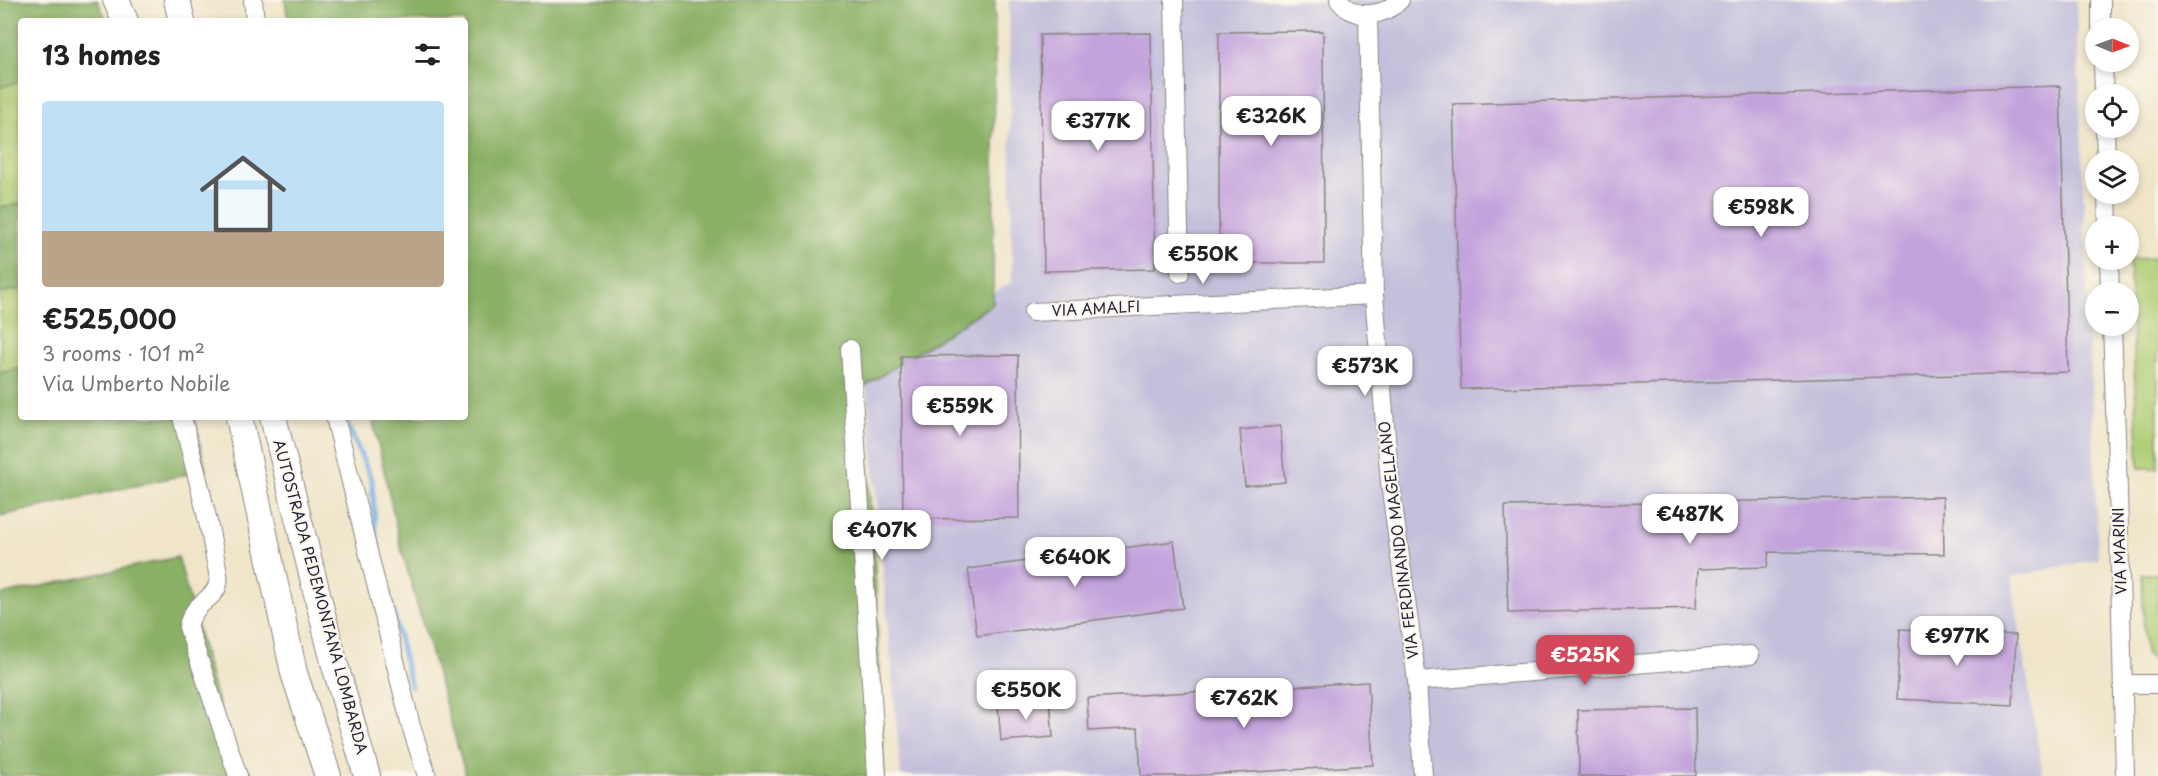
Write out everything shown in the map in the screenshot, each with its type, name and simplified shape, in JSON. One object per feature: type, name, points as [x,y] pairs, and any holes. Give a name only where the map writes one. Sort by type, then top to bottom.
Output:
[{"type":"highway","points":[[116,0],[124,18]]},
{"type":"highway","points":[[134,0],[138,18]]},
{"type":"highway","points":[[177,0],[181,18]]},
{"type":"highway","points":[[192,0],[193,18]]},
{"type":"highway","points":[[239,420],[294,674],[328,776]]},
{"type":"highway","name":"AUTOSTRADA PEDEMONTANA LOMBARDA","points":[[274,420],[334,662],[367,776]]},
{"type":"street","points":[[253,0],[255,18]]},
{"type":"street","points":[[1174,0],[1180,273]]},
{"type":"street","points":[[1339,0],[1354,12],[1368,15],[1380,14],[1391,9],[1400,0]]},
{"type":"street","points":[[2100,0],[2101,18]]},
{"type":"street","name":"VIA FERDINANDO MAGELLANO","points":[[1368,15],[1374,295],[1390,483],[1417,681],[1423,776]]},
{"type":"street","name":"VIA AMALFI","points":[[1033,312],[1374,295]]},
{"type":"street","name":"VIA MARINI","points":[[2112,336],[2124,776]]},
{"type":"street","points":[[850,349],[877,776]]},
{"type":"street","points":[[183,420],[212,541],[219,582],[216,592],[199,604],[190,616],[189,627],[238,776]]},
{"type":"street","points":[[336,420],[411,726],[427,776]]},
{"type":"street","points":[[1417,681],[1750,655]]},
{"type":"street","points":[[2123,684],[2158,684]]},
{"type":"shaded area","points":[[1009,0],[2076,0],[2087,282],[2085,282],[2085,336],[2089,336],[2098,559],[2011,577],[2043,776],[901,776],[865,369],[1012,282]]},
{"type":"green space","points":[[0,0],[97,0],[106,18],[18,18],[18,83],[0,87]]},
{"type":"green space","points":[[285,0],[995,0],[993,304],[862,388],[875,570],[884,776],[466,776],[401,548],[373,420],[468,420],[468,18],[288,18]]},
{"type":"green space","points":[[18,83],[18,204],[0,207],[0,87]]},
{"type":"green space","points":[[18,204],[18,290],[0,293],[0,207]]},
{"type":"green space","points":[[2158,258],[2158,468],[2139,468],[2133,336],[2139,336],[2139,282],[2130,282],[2130,270],[2139,270],[2139,259]]},
{"type":"green space","points":[[18,290],[18,369],[0,373],[0,293]]},
{"type":"green space","points":[[18,369],[18,420],[195,420],[206,470],[0,516],[0,373]]},
{"type":"green space","points":[[178,557],[238,776],[0,776],[0,595]]},
{"type":"green space","points":[[2142,574],[2158,574],[2158,666],[2145,653]]},
{"type":"building","points":[[1323,31],[1324,263],[1219,263],[1219,32]]},
{"type":"building","points":[[1151,33],[1155,269],[1044,271],[1040,35]]},
{"type":"building","points":[[2060,86],[2068,372],[1461,389],[1453,104]]},
{"type":"building","points":[[1018,355],[1019,518],[903,519],[901,356]]},
{"type":"building","points":[[1280,426],[1285,482],[1245,486],[1240,430]]},
{"type":"building","points":[[1943,497],[1944,554],[1769,552],[1767,567],[1698,569],[1696,608],[1508,613],[1505,506]]},
{"type":"building","points":[[1174,541],[1183,608],[977,636],[968,569]]},
{"type":"building","points":[[1900,629],[2016,635],[2013,705],[1897,699]]},
{"type":"building","points":[[1368,682],[1373,765],[1186,776],[1141,776],[1138,728],[1089,731],[1087,698]]},
{"type":"building","points":[[1050,701],[1053,737],[1001,741],[998,705]]},
{"type":"building","points":[[1695,708],[1696,776],[1579,776],[1578,710]]},
{"type":"waterway","points":[[345,420],[372,480],[376,541],[411,687]]}]
